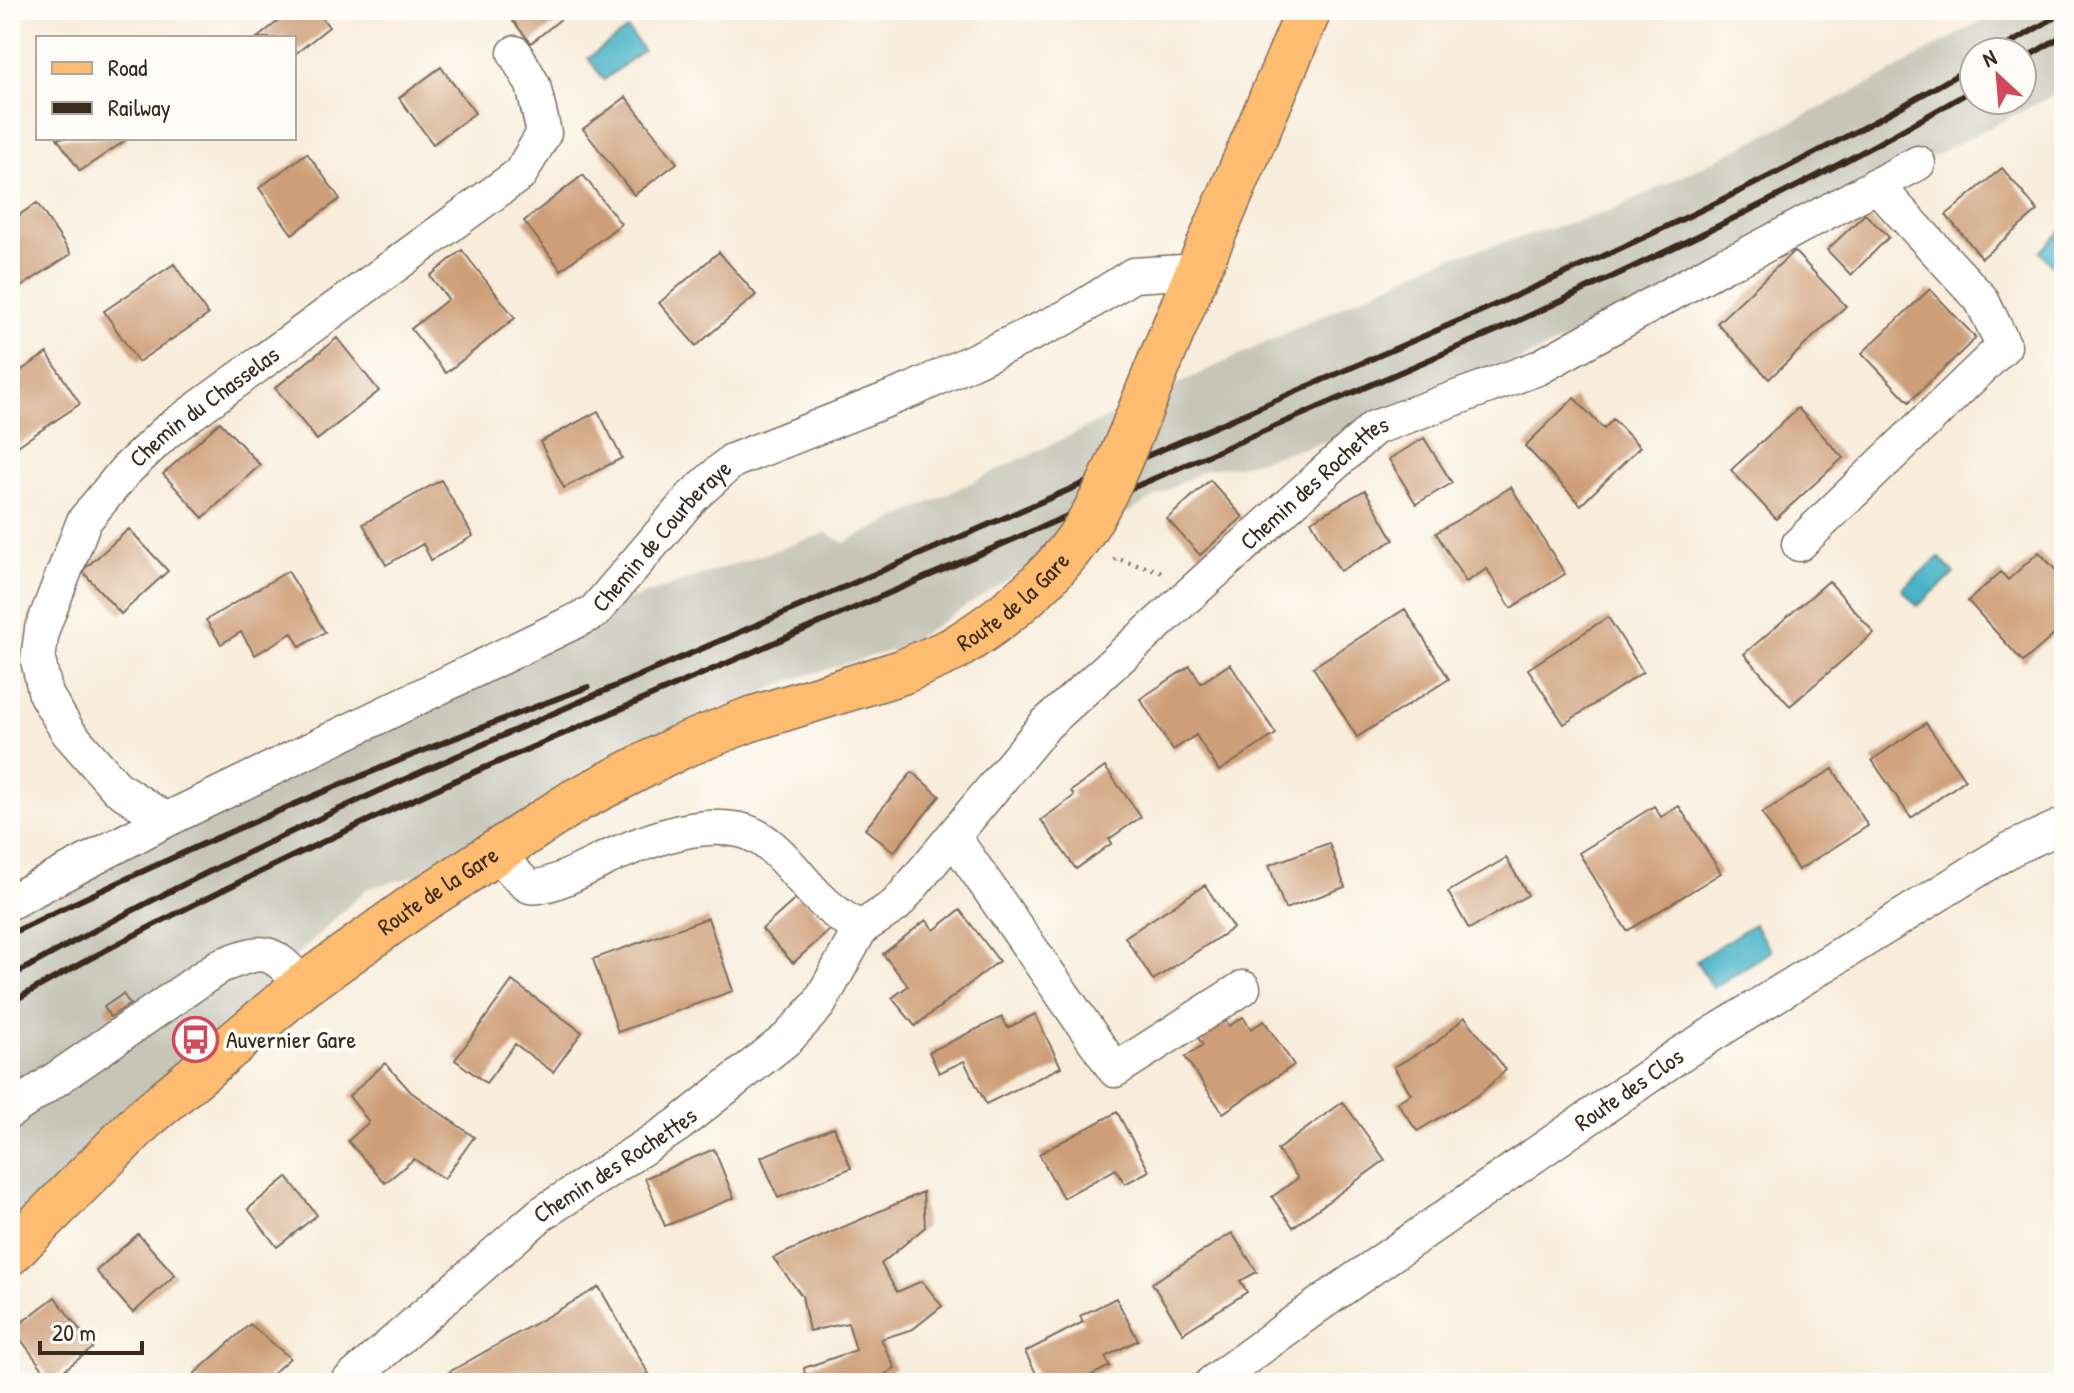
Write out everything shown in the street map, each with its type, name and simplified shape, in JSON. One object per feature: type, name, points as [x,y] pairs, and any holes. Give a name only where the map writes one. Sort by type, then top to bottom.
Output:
[{"type":"main road","name":"Route de la Gare","points":[[10,1253],[144,1119],[304,985],[418,903],[575,801],[680,747],[748,720],[902,672],[952,650],[992,626],[1042,582],[1070,550],[1094,515],[1113,477],[1309,10]]},
{"type":"street","name":"Chemin du Chasselas","points":[[166,820],[117,788],[68,732],[46,695],[38,660],[42,629],[84,521],[125,471],[166,432],[520,174],[544,133],[533,85],[515,53]]},
{"type":"street","name":"Chemin des Rochettes","points":[[347,1383],[541,1214],[678,1125],[788,1038],[819,1004],[861,928],[896,905],[1046,724],[1374,428],[1538,368],[1725,264],[1918,163]]},
{"type":"street","points":[[1799,544],[2004,346],[1981,299],[1876,185]]},
{"type":"street","name":"Chemin de Courberaye","points":[[10,902],[166,820],[594,612],[692,497],[732,461],[914,389],[1067,317],[1133,275],[1191,289]]},
{"type":"street","name":"Route des Clos","points":[[1212,1383],[1317,1306],[1679,1055],[2011,849],[2064,825]]},
{"type":"street","points":[[495,853],[526,884],[535,887],[568,877],[619,852],[657,839],[713,828],[738,830],[756,835],[772,847],[819,898],[841,918],[861,928]]},
{"type":"street","points":[[954,838],[1115,1070],[1243,988]]},
{"type":"street","points":[[10,1111],[220,966],[253,953],[263,953],[279,960],[304,985]]},
{"type":"path","points":[[1106,568],[1116,558],[1200,584]]},
{"type":"shaded area","points":[[2000,10],[2064,10],[2064,90],[2038,103],[2038,36],[1958,36],[1958,116],[2013,116],[1741,258],[1374,428],[1238,466],[1206,469],[1015,575],[902,647],[791,680],[589,767],[443,868],[366,889],[10,1229],[10,902],[594,612],[826,533],[844,543],[1438,261],[1614,210],[1885,76]]},
{"type":"water","points":[[628,29],[643,50],[604,80],[588,58]]},
{"type":"water","points":[[2064,228],[2064,259],[2055,268],[2040,252]]},
{"type":"water","points":[[1939,557],[1954,574],[1917,606],[1902,589]]},
{"type":"water","points":[[1754,924],[1771,951],[1713,988],[1696,961]]},
{"type":"building","points":[[304,10],[316,10],[329,27],[296,53],[296,36],[260,36],[291,11],[295,17]]},
{"type":"building","points":[[504,10],[572,10],[531,43]]},
{"type":"building","points":[[441,67],[475,113],[433,144],[399,98]]},
{"type":"building","points":[[626,97],[677,163],[634,195],[583,129]]},
{"type":"building","points":[[58,140],[126,140],[80,171]]},
{"type":"building","points":[[307,153],[340,199],[292,234],[259,188]]},
{"type":"building","points":[[2002,168],[2038,211],[1982,258],[1946,215]]},
{"type":"building","points":[[583,175],[621,224],[561,270],[524,221]]},
{"type":"building","points":[[37,203],[71,254],[10,294],[10,221]]},
{"type":"building","points":[[1865,214],[1889,237],[1851,275],[1827,250]]},
{"type":"building","points":[[462,250],[515,318],[446,373],[411,329],[448,299],[430,276]]},
{"type":"building","points":[[1794,251],[1846,306],[1769,379],[1717,323]]},
{"type":"building","points":[[719,252],[756,295],[696,346],[659,303]]},
{"type":"building","points":[[174,264],[208,315],[138,362],[104,311]]},
{"type":"building","points":[[1930,289],[1976,338],[1909,402],[1862,353]]},
{"type":"building","points":[[337,338],[379,391],[317,440],[275,388]]},
{"type":"building","points":[[47,353],[80,404],[10,451],[10,378]]},
{"type":"building","points":[[1574,398],[1604,429],[1613,419],[1640,447],[1581,505],[1525,446]]},
{"type":"building","points":[[1798,408],[1843,458],[1776,519],[1731,470]]},
{"type":"building","points":[[598,411],[622,458],[564,488],[540,442]]},
{"type":"building","points":[[220,422],[260,465],[203,518],[163,474]]},
{"type":"building","points":[[1424,438],[1452,483],[1416,504],[1389,459]]},
{"type":"building","points":[[441,480],[473,536],[431,560],[423,544],[386,565],[363,524]]},
{"type":"building","points":[[1210,480],[1243,517],[1200,555],[1167,519]]},
{"type":"building","points":[[1511,487],[1565,574],[1511,608],[1487,569],[1466,582],[1436,533]]},
{"type":"building","points":[[1365,490],[1394,540],[1340,571],[1311,521]]},
{"type":"building","points":[[129,529],[168,571],[121,614],[82,571]]},
{"type":"building","points":[[2039,552],[2064,579],[2064,626],[2023,662],[1968,601],[2001,572],[2008,580]]},
{"type":"building","points":[[288,571],[325,632],[300,647],[292,633],[255,655],[241,632],[221,644],[206,620]]},
{"type":"building","points":[[1829,581],[1874,633],[1790,706],[1744,654]]},
{"type":"building","points":[[1405,609],[1449,679],[1357,737],[1313,667]]},
{"type":"building","points":[[1608,617],[1643,672],[1564,724],[1528,669]]},
{"type":"building","points":[[1230,664],[1276,734],[1219,771],[1196,735],[1173,750],[1140,699],[1190,666],[1201,683]]},
{"type":"building","points":[[1926,723],[1965,780],[1911,818],[1872,760]]},
{"type":"building","points":[[1105,767],[1141,817],[1109,839],[1112,843],[1076,869],[1041,820],[1074,796],[1071,791]]},
{"type":"building","points":[[1833,769],[1868,826],[1798,870],[1762,813]]},
{"type":"building","points":[[912,772],[940,796],[894,852],[865,829]]},
{"type":"building","points":[[1654,806],[1661,817],[1679,806],[1721,873],[1627,931],[1579,853]]},
{"type":"building","points":[[1329,843],[1345,887],[1285,909],[1269,865]]},
{"type":"building","points":[[1506,858],[1528,895],[1469,929],[1448,892]]},
{"type":"building","points":[[1205,885],[1233,928],[1153,980],[1125,937]]},
{"type":"building","points":[[800,895],[831,929],[793,963],[762,929]]},
{"type":"building","points":[[960,910],[999,961],[915,1026],[892,998],[908,986],[883,954],[926,920],[934,930]]},
{"type":"building","points":[[708,918],[733,991],[618,1032],[593,959]]},
{"type":"building","points":[[512,981],[582,1032],[553,1072],[515,1044],[486,1083],[455,1060]]},
{"type":"building","points":[[123,994],[130,1004],[110,1017],[104,1007]]},
{"type":"building","points":[[1035,1014],[1061,1067],[986,1104],[964,1061],[939,1073],[929,1052],[1002,1017],[1008,1028]]},
{"type":"building","points":[[1223,1017],[1229,1026],[1243,1017],[1251,1029],[1264,1021],[1294,1065],[1223,1113],[1185,1057],[1203,1045],[1196,1035]]},
{"type":"building","points":[[1465,1017],[1506,1070],[1480,1094],[1417,1131],[1397,1102],[1411,1094],[1394,1067],[1437,1042]]},
{"type":"building","points":[[385,1063],[411,1092],[474,1137],[444,1179],[414,1159],[385,1183],[348,1141],[369,1122],[349,1096]]},
{"type":"building","points":[[1343,1102],[1385,1160],[1293,1227],[1272,1197],[1298,1178],[1277,1150]]},
{"type":"building","points":[[1117,1112],[1149,1171],[1125,1184],[1116,1169],[1063,1198],[1039,1154]]},
{"type":"building","points":[[834,1127],[851,1168],[778,1198],[761,1157]]},
{"type":"building","points":[[714,1149],[734,1198],[665,1226],[645,1178]]},
{"type":"building","points":[[287,1177],[317,1215],[277,1247],[248,1209]]},
{"type":"building","points":[[923,1192],[925,1227],[881,1264],[897,1292],[922,1281],[942,1306],[913,1329],[881,1339],[895,1368],[871,1383],[806,1383],[804,1368],[856,1350],[848,1323],[809,1331],[802,1296],[773,1258]]},
{"type":"building","points":[[1232,1233],[1257,1272],[1240,1281],[1247,1292],[1183,1333],[1152,1283]]},
{"type":"building","points":[[138,1234],[175,1275],[133,1313],[96,1271]]},
{"type":"building","points":[[599,1287],[654,1383],[430,1383]]},
{"type":"building","points":[[55,1297],[93,1348],[51,1380],[19,1337],[10,1343],[10,1314],[14,1311],[22,1322]]},
{"type":"building","points":[[1116,1298],[1138,1340],[1105,1357],[1110,1366],[1076,1383],[1041,1383],[1025,1352],[1083,1322],[1080,1316]]},
{"type":"building","points":[[250,1324],[290,1358],[262,1383],[200,1383],[193,1375]]},
{"type":"railway","points":[[2023,36],[2064,12]]},
{"type":"railway","points":[[2038,50],[2064,35]]},
{"type":"railway","points":[[10,977],[173,890],[340,809],[593,696],[1402,346],[1651,234],[1814,153],[1958,74]]},
{"type":"railway","points":[[10,1003],[118,943],[229,887],[454,781],[1507,326],[1802,184],[1958,98]]},
{"type":"railway","points":[[10,934],[296,803],[588,687]]},
{"type":"place","name":"Auvernier Gare","points":[[195,1040]]}]
